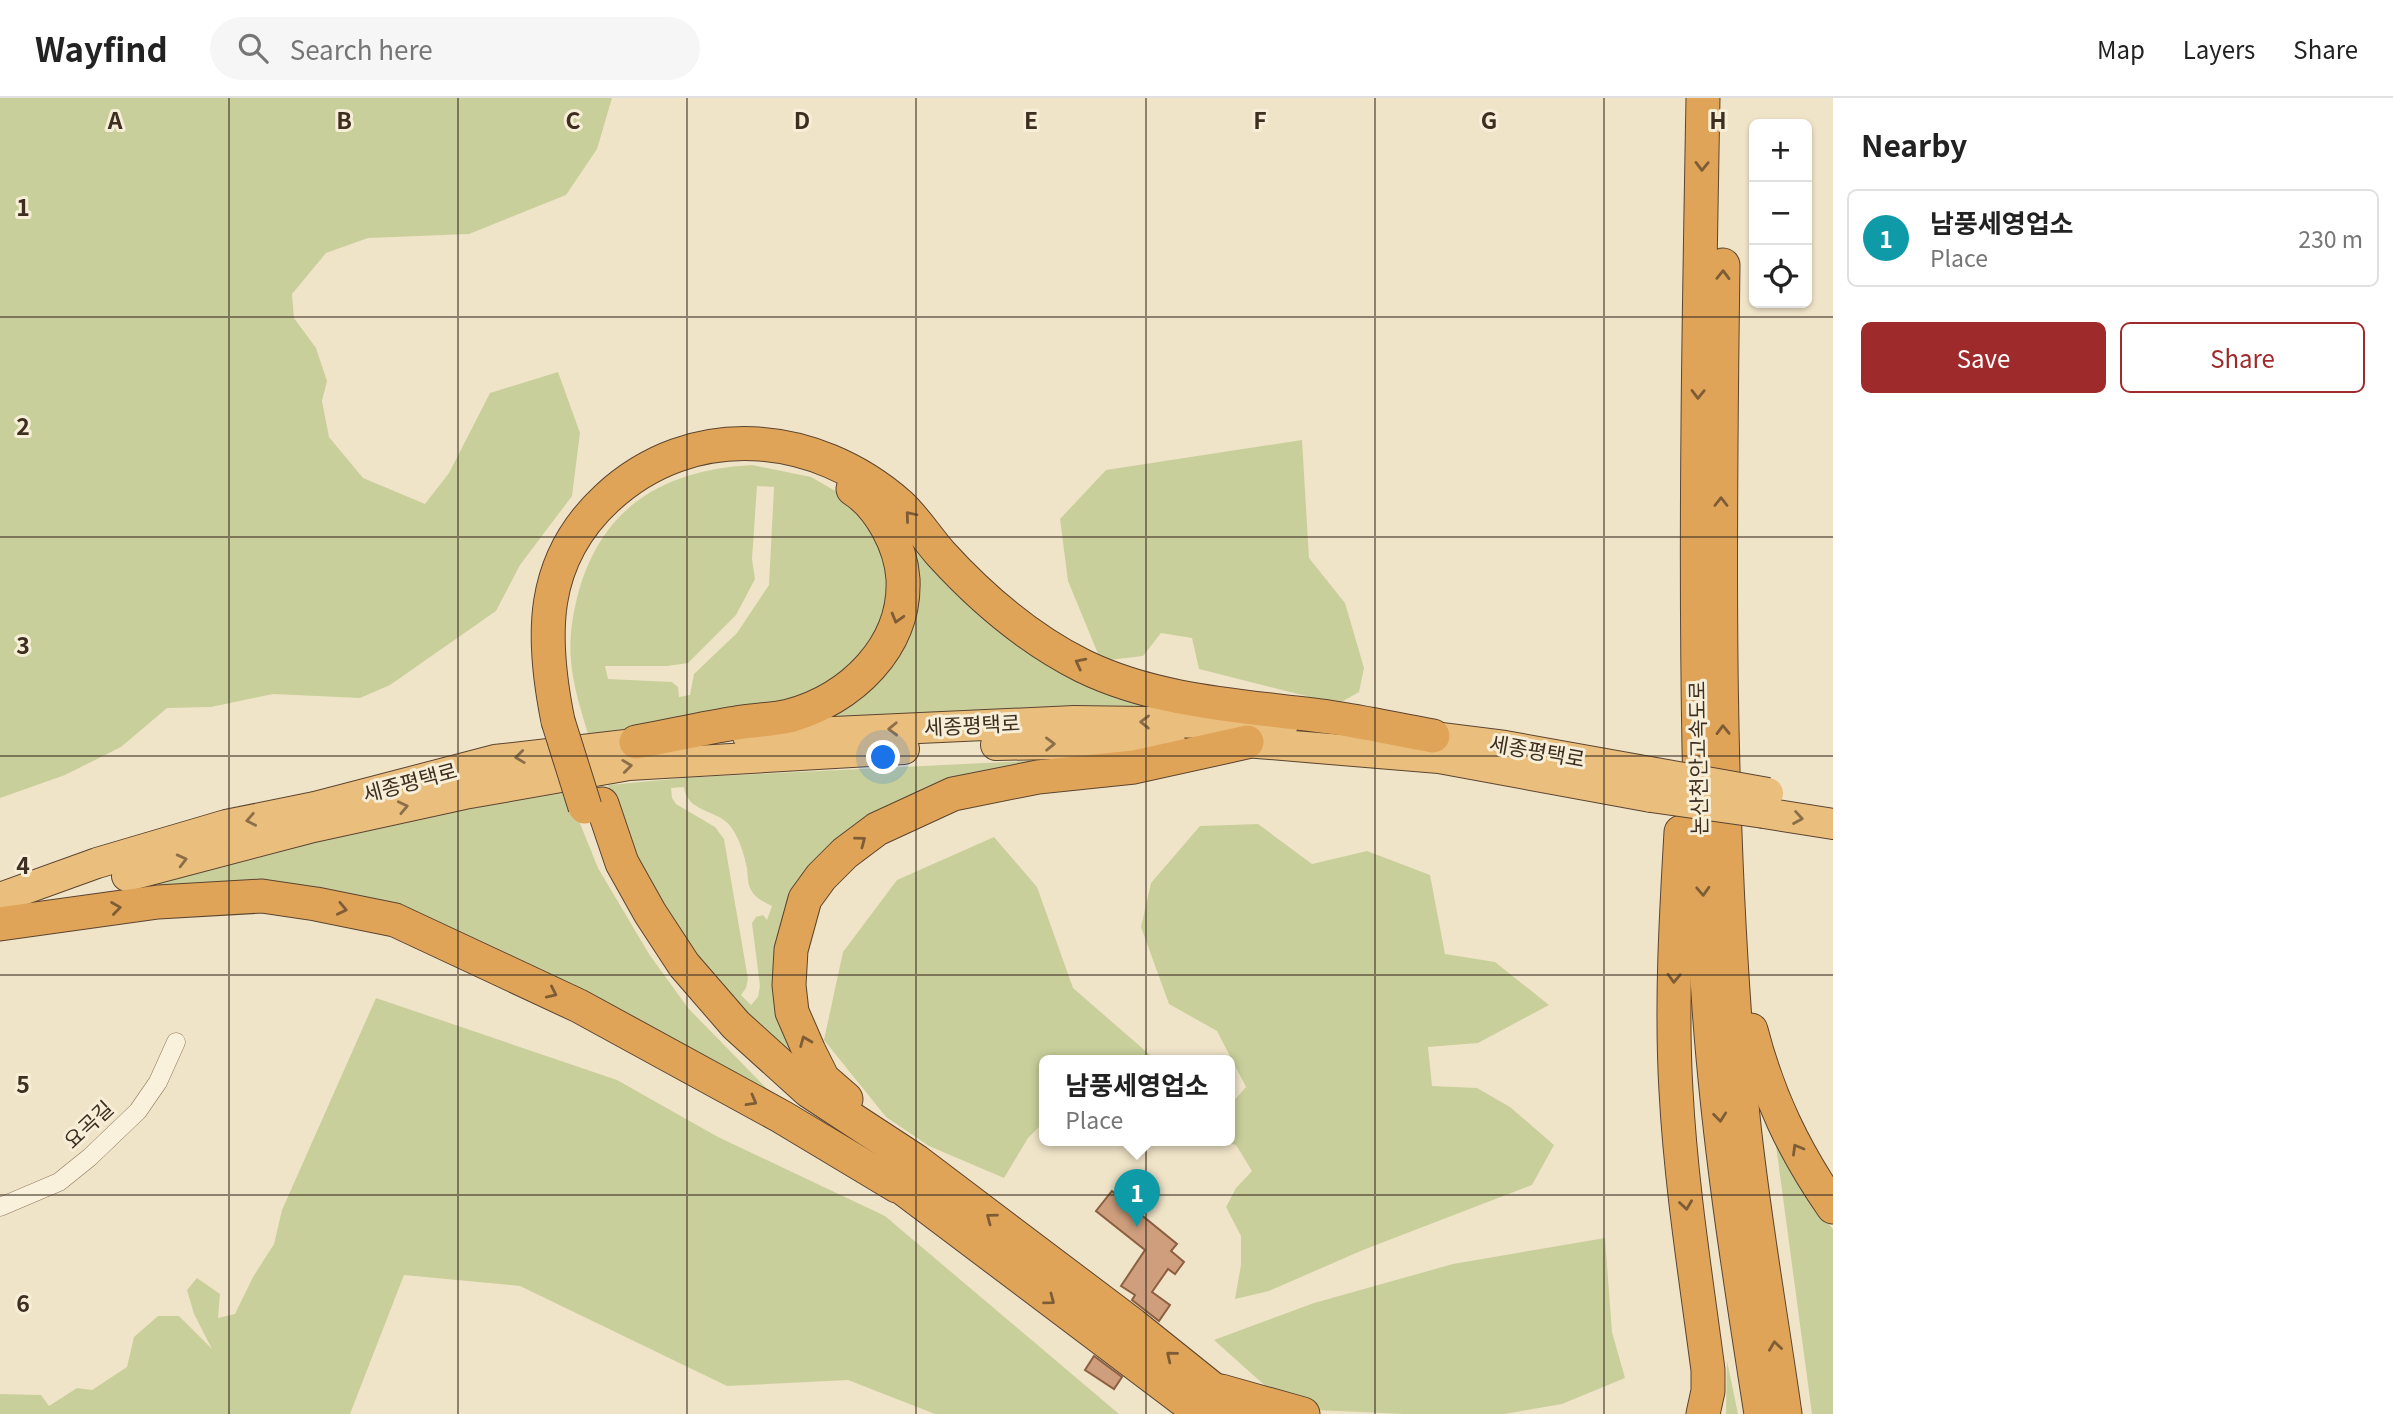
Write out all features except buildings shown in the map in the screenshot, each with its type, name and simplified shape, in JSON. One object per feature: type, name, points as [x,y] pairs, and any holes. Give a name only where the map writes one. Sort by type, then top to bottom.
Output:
[{"type":"highway","name":"논산천안고속도로","points":[[1703,98],[1696,592],[1702,870],[1708,995],[1728,1188],[1761,1414]]},
{"type":"highway","name":"논산천안고속도로","points":[[1726,98],[1721,589],[1726,880],[1744,1119],[1785,1414]]},
{"type":"highway","points":[[1244,1414],[1207,1401],[906,1173],[719,1029],[685,990],[607,868],[593,806],[567,720],[548,669],[547,614],[554,580],[574,537],[598,507],[627,480],[658,463],[702,447],[740,442],[786,447],[837,462],[871,482],[901,506],[941,554],[990,603],[1031,635],[1084,666],[1138,687],[1200,701],[1334,718],[1433,736]]},
{"type":"highway","points":[[567,720],[562,651],[564,604],[571,578],[583,551],[601,523],[619,504],[638,490],[684,466],[743,456],[801,463],[829,474],[861,494],[880,516],[895,543],[904,592],[898,621],[888,645],[873,666],[851,685],[818,704],[789,716],[636,742]]},
{"type":"highway","points":[[1696,592],[1674,989],[1675,1088],[1681,1170],[1708,1370],[1703,1414]]},
{"type":"highway","name":"세종평택로","points":[[0,898],[97,863],[226,825],[315,807],[495,760],[636,742],[1074,721],[1281,724],[1433,736],[1505,746],[1651,785]]},
{"type":"highway","points":[[906,1173],[823,1079],[792,1012],[789,985],[792,950],[806,899],[821,877],[845,853],[877,829],[953,794],[1038,778],[1134,767],[1247,741]]},
{"type":"highway","name":"세종평택로","points":[[0,916],[141,871],[313,827],[464,794],[629,765],[1013,744],[1247,741],[1439,758],[1651,785],[1766,803],[1833,824]]},
{"type":"highway","name":"세종평택로","points":[[1766,803],[1833,803]]},
{"type":"highway","points":[[1726,880],[1743,995],[1764,1075],[1794,1145],[1833,1207]]},
{"type":"highway","points":[[0,924],[158,902],[262,896],[396,920],[579,1006],[782,1117],[906,1173]]},
{"type":"highway","points":[[1207,1401],[1303,1414]]},
{"type":"street","name":"요곡길","points":[[0,1207],[59,1182],[90,1157],[138,1111],[158,1082],[176,1042]]},
{"type":"green space","points":[[0,98],[612,98],[597,149],[566,195],[469,234],[368,238],[326,253],[292,294],[294,318],[316,348],[327,381],[322,401],[329,437],[363,478],[425,504],[449,473],[490,393],[558,372],[580,433],[572,496],[520,565],[496,611],[390,685],[360,698],[273,694],[211,707],[167,708],[121,747],[65,775],[0,798]]},
{"type":"green space","points":[[1302,440],[1309,558],[1345,603],[1364,668],[1359,692],[1338,704],[1199,669],[1192,638],[1161,633],[1143,656],[1101,661],[1068,581],[1060,519],[1106,470]]},
{"type":"green space","points":[[752,465],[811,477],[858,504],[888,549],[886,632],[811,702],[588,734],[574,680],[570,646],[575,606],[587,566],[619,517],[640,499],[664,485],[720,468]],"holes":[[[757,486],[774,487],[769,585],[737,633],[694,674],[690,695],[679,697],[678,687],[672,682],[608,679],[605,666],[667,666],[688,663],[736,615],[755,579],[752,559]]]},
{"type":"green space","points":[[900,532],[1161,709],[810,721],[895,655]]},
{"type":"green space","points":[[1129,756],[978,782],[797,901],[804,1078],[693,957],[616,817],[608,785],[696,777]],"holes":[[[684,787],[691,802],[719,817],[731,827],[743,852],[751,890],[757,898],[772,906],[767,920],[763,915],[756,917],[752,923],[760,986],[758,997],[751,1005],[741,995],[748,979],[724,839],[715,827],[676,804],[671,788]]]},
{"type":"green space","points":[[567,791],[598,868],[649,954],[688,1008],[771,1093],[401,912],[77,902],[199,866],[426,813]]},
{"type":"green space","points":[[1258,824],[1312,864],[1367,851],[1430,875],[1445,954],[1495,962],[1549,1005],[1478,1043],[1428,1047],[1432,1086],[1477,1088],[1510,1107],[1554,1145],[1532,1185],[1363,1250],[1269,1291],[1235,1299],[1241,1265],[1241,1236],[1226,1207],[1236,1188],[1252,1171],[1235,1145],[1235,1099],[1246,1087],[1235,1066],[1235,1055],[1229,1055],[1217,1031],[1169,1004],[1141,927],[1151,883],[1200,826]]},
{"type":"green space","points":[[994,837],[1037,887],[1073,988],[1150,1055],[1039,1055],[1039,1127],[1028,1138],[1004,1178],[929,1146],[886,1117],[824,1040],[843,952],[897,880]]},
{"type":"green space","points":[[376,998],[617,1080],[718,1137],[885,1216],[1119,1414],[935,1414],[848,1380],[727,1386],[520,1286],[404,1275],[350,1414],[0,1414],[0,1394],[41,1395],[49,1406],[77,1388],[92,1390],[127,1367],[134,1337],[158,1316],[179,1316],[212,1349],[194,1314],[187,1290],[197,1278],[220,1294],[218,1318],[235,1314],[253,1277],[274,1244],[282,1210]]},
{"type":"green space","points":[[1775,1138],[1816,1209],[1833,1229],[1833,1414],[1812,1414]]},
{"type":"green space","points":[[1605,1238],[1612,1332],[1625,1378],[1562,1404],[1504,1414],[1405,1414],[1291,1409],[1214,1340],[1314,1303],[1453,1264]]},
{"type":"green space","points":[[1727,1361],[1738,1414],[1726,1414]]},
{"type":"place","name":"남풍세영업소","points":[[1137,1227]]}]
